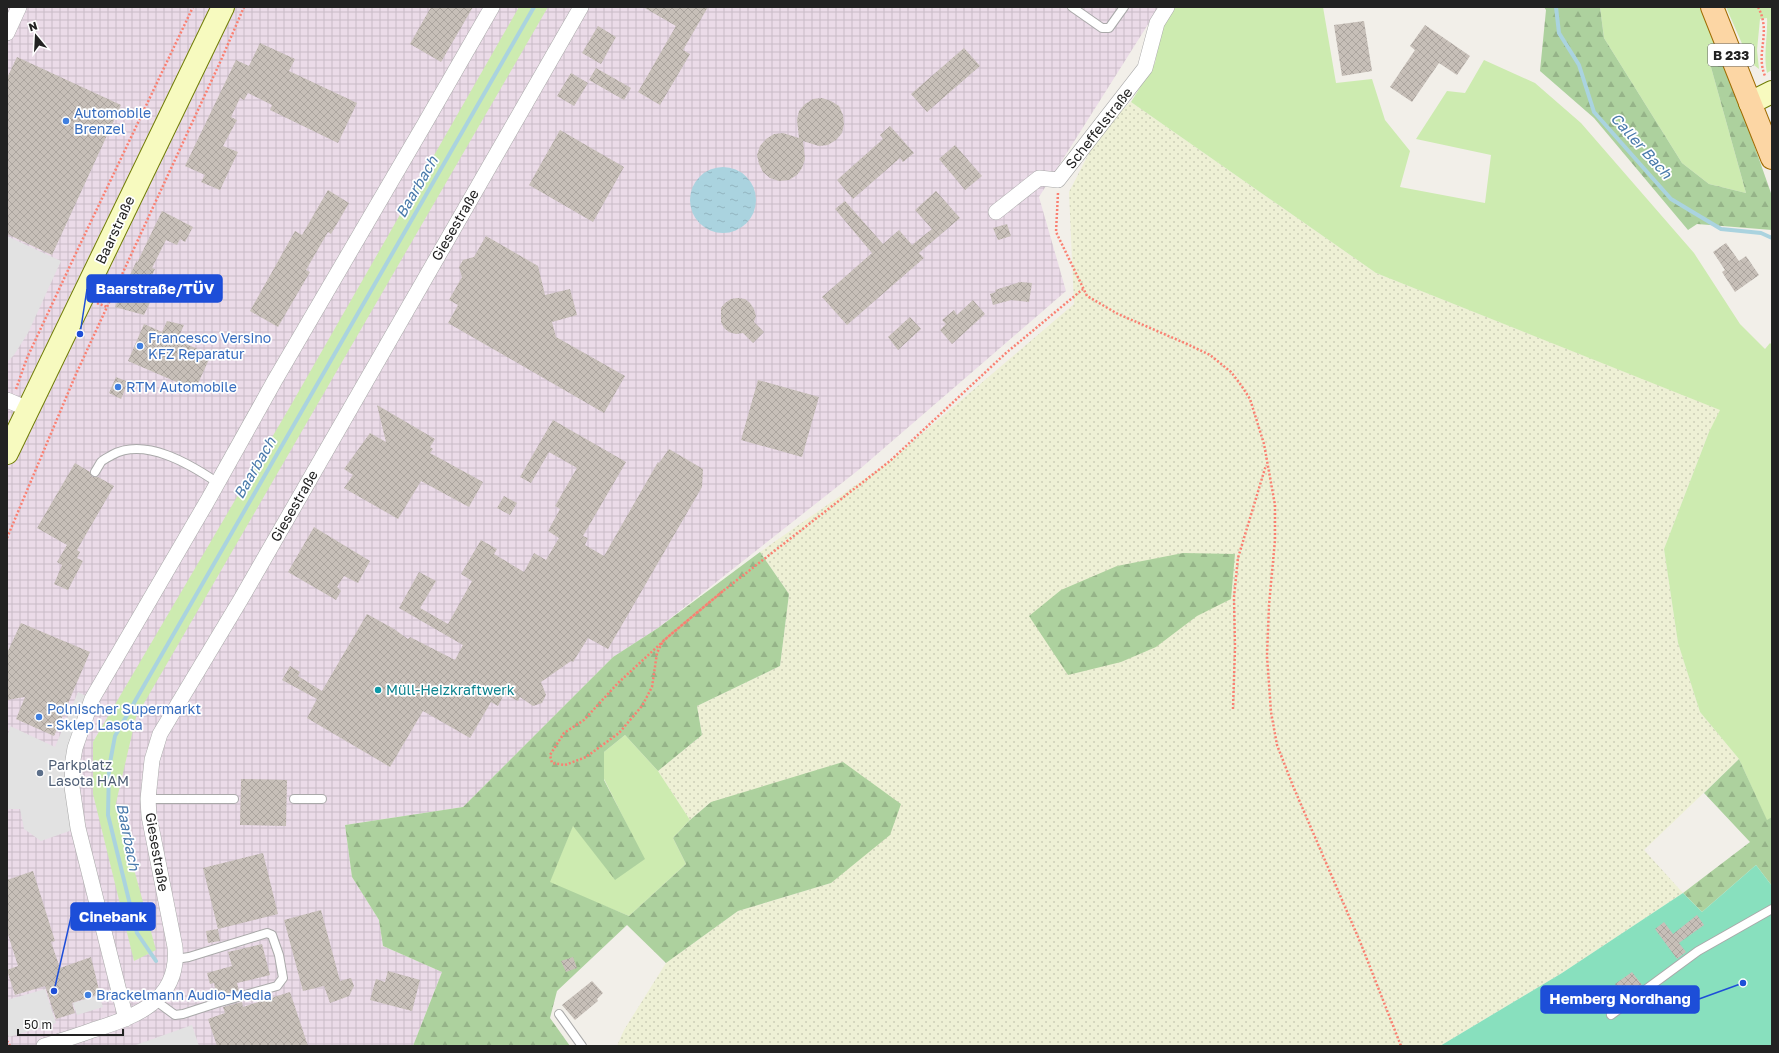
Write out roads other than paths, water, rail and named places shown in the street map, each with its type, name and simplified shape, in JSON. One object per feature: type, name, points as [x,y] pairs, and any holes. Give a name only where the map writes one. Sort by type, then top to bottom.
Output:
[{"type":"main road","name":"Baarstraße","points":[[7,453],[15,404],[68,329],[223,7]]},
{"type":"main road","name":"B 233","points":[[1712,7],[1772,158]]},
{"type":"main road","points":[[1750,103],[1772,92]]},
{"type":"street","points":[[7,33],[19,7]]},
{"type":"street","points":[[126,1019],[78,828],[72,787],[73,760],[92,699],[218,483],[275,380],[492,7]]},
{"type":"street","name":"Giesestraße","points":[[44,1046],[126,1019],[143,1011],[163,994],[173,975],[176,959],[175,947],[148,816],[148,799],[152,760],[160,734],[241,599],[581,7]]},
{"type":"street","name":"Scheffelstraße","points":[[996,212],[1039,178],[1058,180],[1145,68],[1157,23],[1166,7]]},
{"type":"lane","points":[[1072,7],[1102,28],[1109,28],[1124,7]]},
{"type":"lane","points":[[95,472],[102,460],[121,450],[142,450],[170,456],[194,466],[218,483]]},
{"type":"lane","points":[[148,799],[234,799]]},
{"type":"lane","points":[[294,799],[322,799]]},
{"type":"lane","points":[[1611,1015],[1698,951],[1772,909]]},
{"type":"lane","points":[[156,1001],[175,1015],[184,1014],[277,986],[283,978],[272,935],[267,933],[189,957],[176,959]]},
{"type":"lane","points":[[559,1014],[582,1046]]},
{"type":"water","points":[[716,167],[730,167],[742,172],[751,181],[756,193],[754,213],[747,224],[730,233],[716,233],[704,228],[695,219],[690,207],[690,193],[695,181],[704,172]]},
{"type":"waterway","name":"Baarbach","points":[[156,961],[137,933],[108,815],[109,768],[115,736],[534,7]]},
{"type":"waterway","name":"Caller Bach","points":[[1556,7],[1559,33],[1579,65],[1594,112],[1671,199],[1721,229],[1761,233],[1772,238]]},
{"type":"place","name":"Automobile Brenzel","points":[[66,121]]},
{"type":"place","name":"Baarstraße/TÜV","points":[[80,334]]},
{"type":"place","name":"Francesco Versino KFZ Reparatur","points":[[140,346]]},
{"type":"place","name":"RTM Automobile","points":[[118,387]]},
{"type":"place","name":"Müll-Heizkraftwerk","points":[[378,690]]},
{"type":"place","name":"Polnischer Supermarkt - Sklep Lasota","points":[[39,717]]},
{"type":"place","name":"Parkplatz Lasota HAM","points":[[40,773]]},
{"type":"place","name":"Hemberg Nordhang","points":[[1743,983]]},
{"type":"place","name":"Cinebank","points":[[54,991]]},
{"type":"place","name":"Brackelmann Audio-Media","points":[[88,995]]}]
